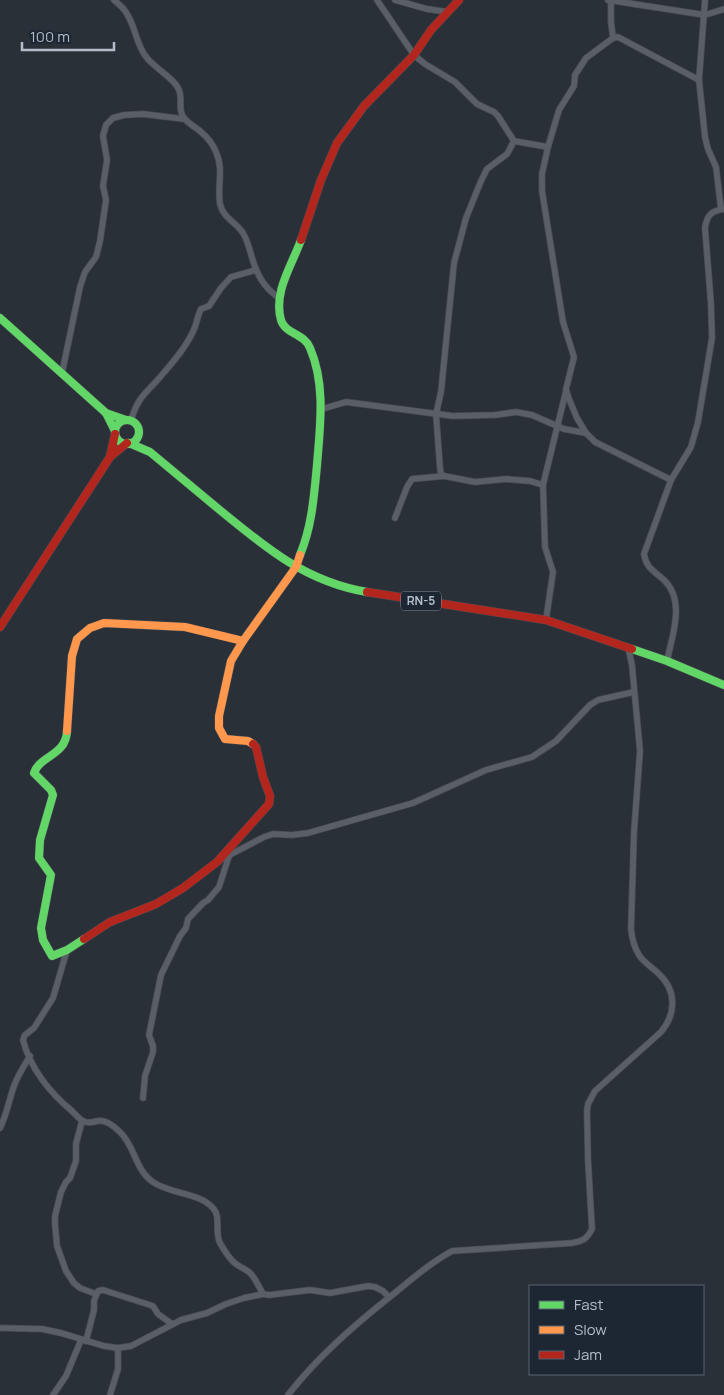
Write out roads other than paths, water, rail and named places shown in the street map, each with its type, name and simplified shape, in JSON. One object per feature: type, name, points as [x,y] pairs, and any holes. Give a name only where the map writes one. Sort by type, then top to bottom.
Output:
[{"type":"main road","points":[[243,640],[185,627],[104,623],[90,628],[77,640],[72,656],[67,739],[62,748],[53,757],[36,767],[34,773],[51,790],[53,795],[40,840],[39,858],[50,874],[42,928],[43,940],[52,956],[67,950],[110,922],[156,904],[176,892],[216,862],[269,804],[270,796],[263,778],[256,747],[248,741],[225,739],[219,728],[231,661],[243,640],[296,567],[306,541],[312,515],[322,409],[316,366],[310,347],[304,338],[288,330],[280,321],[279,298],[321,180],[338,142],[364,106],[389,78],[414,55],[431,30],[459,0]]},
{"type":"main road","points":[[0,318],[106,413],[121,442],[128,443]]},
{"type":"main road","points":[[106,413],[128,420],[136,424],[138,429],[136,438],[110,456]]},
{"type":"main road","points":[[0,627],[110,456],[118,423],[128,420]]},
{"type":"main road","name":"RN-5","points":[[138,429],[150,452]]},
{"type":"main road","name":"RN-5","points":[[128,443],[150,452],[254,538],[296,567],[329,582],[364,592],[546,620],[667,661],[724,685]]},
{"type":"street","points":[[114,0],[126,12],[132,22],[137,42],[146,57],[157,69],[176,84],[180,92],[181,113],[184,119]]},
{"type":"street","points":[[377,0],[414,55],[425,64],[456,82],[476,104],[494,112],[514,142]]},
{"type":"street","points":[[395,0],[427,9],[448,12]]},
{"type":"street","points":[[613,38],[610,22],[610,0],[705,15],[724,9]]},
{"type":"street","points":[[667,661],[675,626],[675,599],[670,587],[646,564],[644,554],[671,480],[691,446],[698,422],[712,338],[706,218],[712,212],[723,209],[716,167],[705,137],[699,80],[705,0]]},
{"type":"street","points":[[546,620],[553,572],[545,547],[543,485],[574,357],[563,322],[542,191],[542,174],[548,147],[560,110],[574,86],[575,75],[586,58],[613,38],[618,37],[699,80]]},
{"type":"street","points":[[62,373],[80,287],[85,272],[96,257],[100,241],[106,200],[103,186],[107,160],[102,136],[106,125],[113,118],[124,114],[143,114],[184,119],[200,130],[216,151],[220,163],[219,194],[223,213],[241,230],[246,238],[256,270],[263,283],[269,291],[279,298]]},
{"type":"street","points":[[514,142],[548,147]]},
{"type":"street","points":[[444,476],[441,474],[440,468],[436,414],[441,392],[454,264],[466,218],[487,169],[508,154],[514,142]]},
{"type":"street","points":[[128,420],[140,397],[160,377],[190,336],[195,328],[201,309],[209,306],[231,277],[256,270]]},
{"type":"street","points":[[566,389],[568,399],[586,433],[602,446],[671,480]]},
{"type":"street","points":[[322,409],[346,402],[453,416],[495,415],[516,412],[532,415],[556,426],[586,433]]},
{"type":"street","points":[[395,518],[406,487],[412,480],[444,476],[475,482],[506,479],[530,481],[543,485]]},
{"type":"street","points":[[288,1395],[316,1362],[344,1334],[439,1258],[452,1251],[583,1241],[592,1229],[588,1160],[588,1104],[595,1091],[661,1032],[669,1022],[672,1012],[671,992],[659,974],[639,955],[633,944],[631,930],[633,842],[640,751],[632,665],[628,647]]},
{"type":"street","points":[[216,862],[273,834],[292,835],[308,833],[413,803],[486,770],[532,757],[556,741],[590,705],[598,700],[634,692]]},
{"type":"street","points":[[143,1098],[144,1076],[153,1052],[149,1035],[161,975],[180,936],[186,928],[188,919],[218,888],[229,856]]},
{"type":"street","points":[[67,950],[52,998],[38,1023],[25,1035],[23,1040],[45,1084],[58,1101],[82,1121],[89,1123],[98,1120],[108,1122],[122,1134],[128,1142],[138,1165],[151,1181],[196,1198],[213,1208],[216,1213],[219,1241],[231,1260],[249,1272],[254,1278],[263,1294]]},
{"type":"street","points":[[0,1128],[7,1116],[14,1086],[30,1056]]},
{"type":"street","points":[[82,1121],[77,1137],[76,1161],[70,1178],[61,1192],[55,1224],[58,1246],[66,1272],[80,1288],[96,1294]]},
{"type":"street","points":[[0,1328],[42,1329],[83,1341],[118,1348],[131,1346],[172,1324],[207,1313],[235,1301],[263,1294],[269,1295],[310,1290],[330,1293],[368,1286],[383,1291],[389,1297]]},
{"type":"street","points":[[52,1395],[66,1376],[83,1341],[94,1310],[98,1291],[103,1290],[153,1306],[158,1314],[172,1324]]},
{"type":"street","points":[[110,1395],[118,1370],[118,1348]]}]
